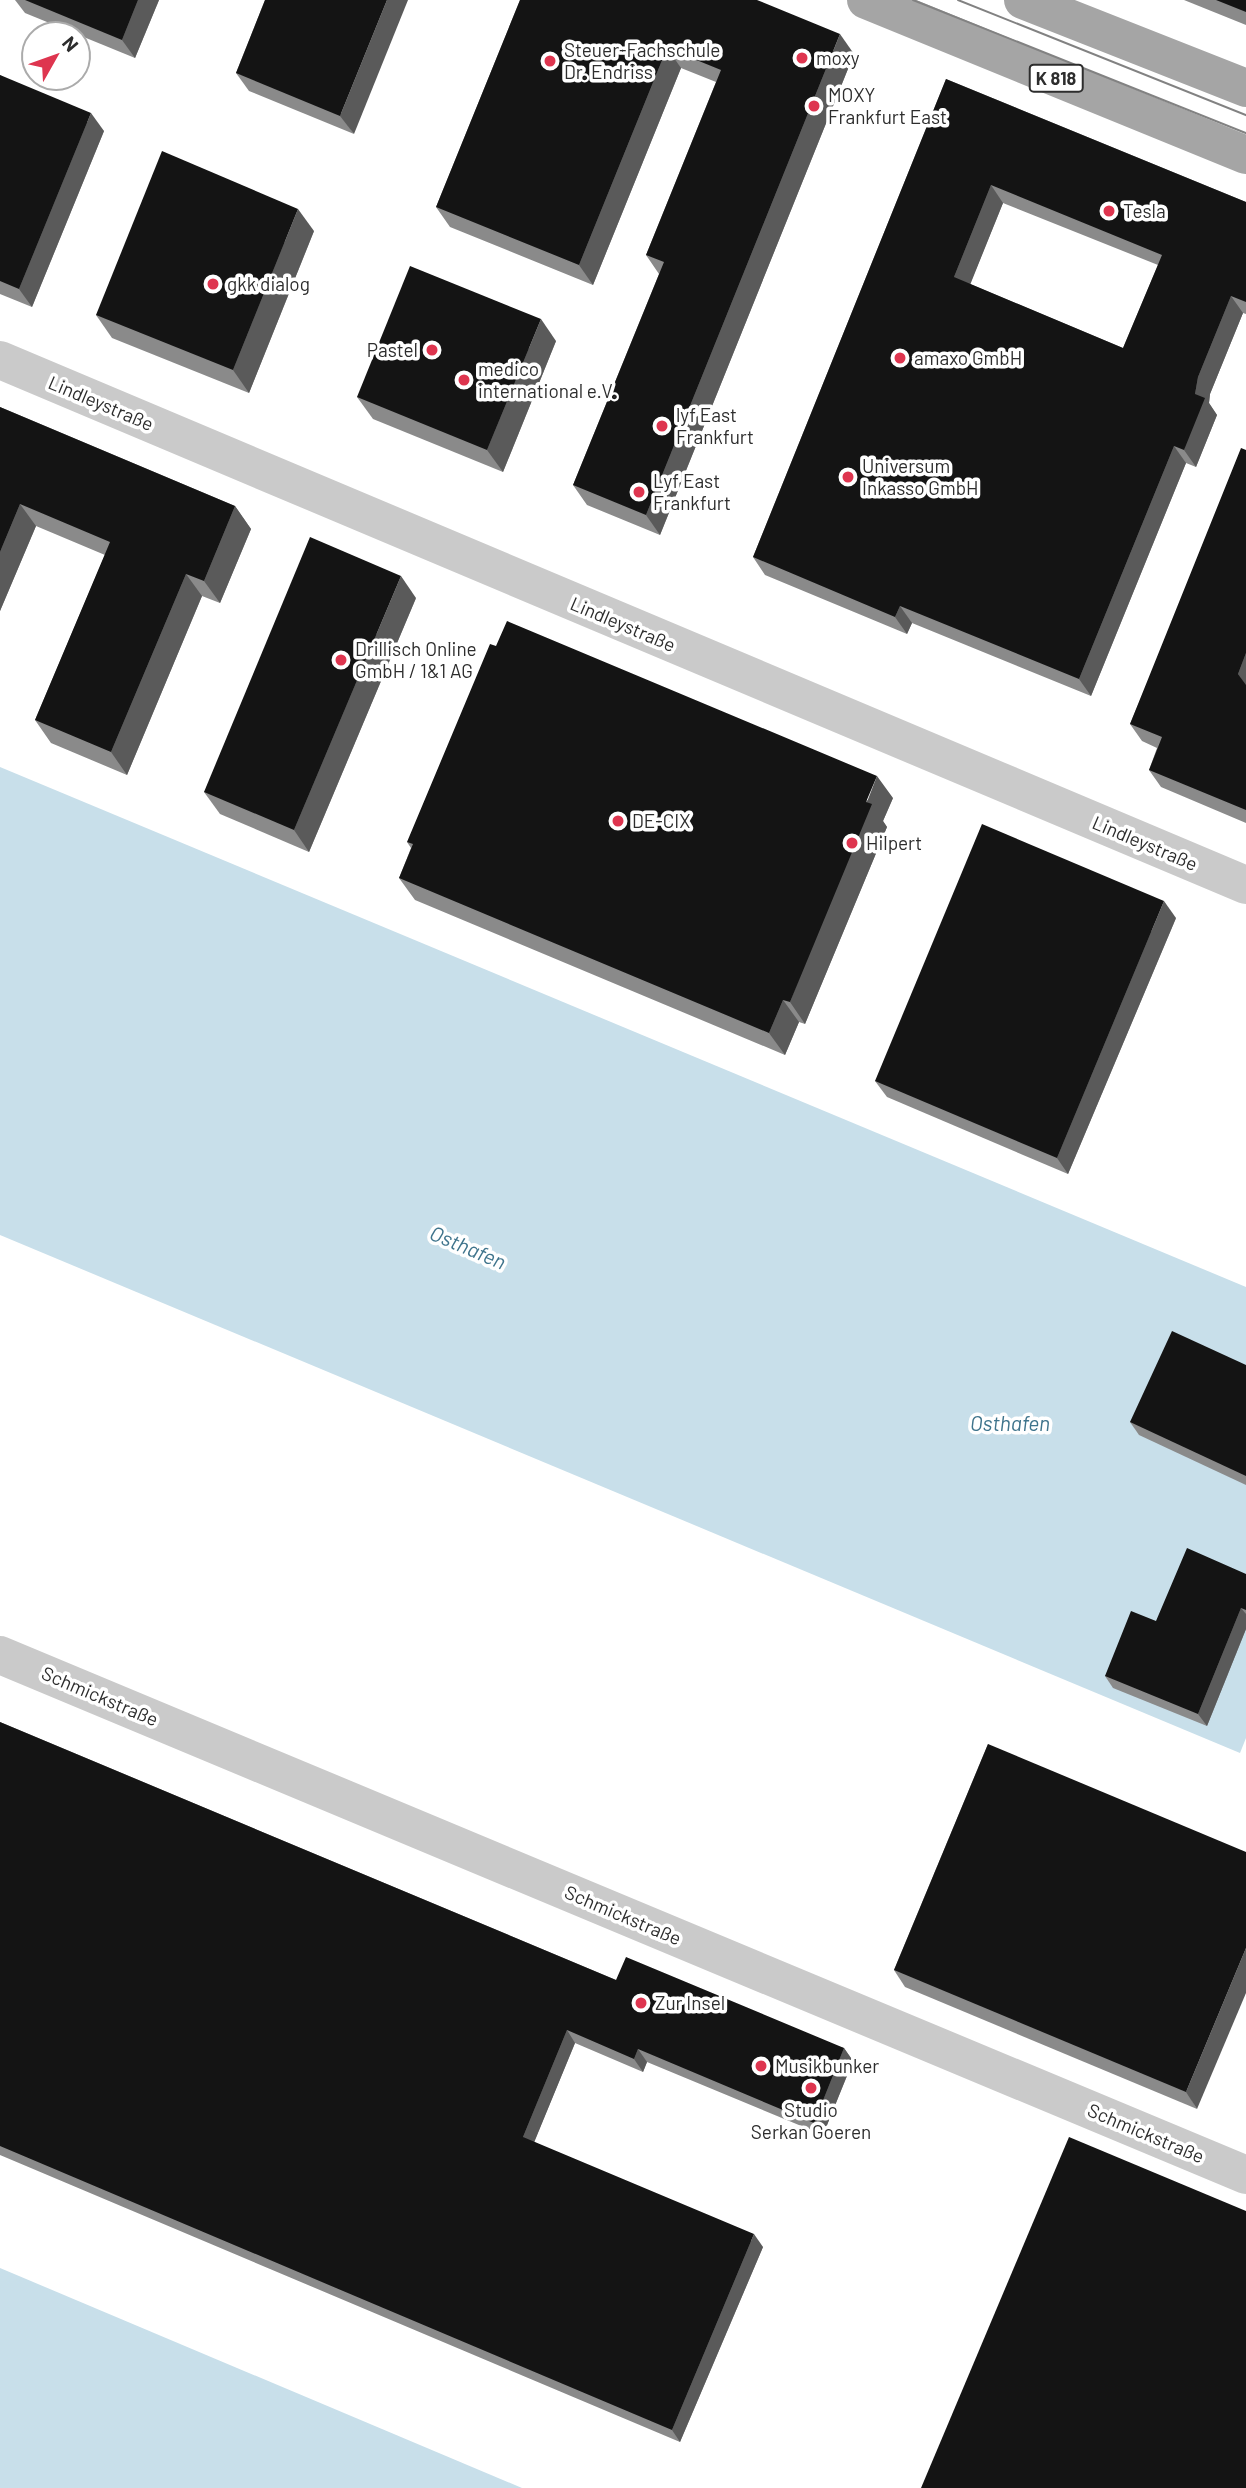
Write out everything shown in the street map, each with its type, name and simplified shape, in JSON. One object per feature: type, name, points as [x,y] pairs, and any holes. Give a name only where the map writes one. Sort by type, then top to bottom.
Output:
[{"type":"main road","name":"K 818","points":[[866,0],[1246,155]]},
{"type":"main road","points":[[1023,0],[1246,88]]},
{"type":"street","name":"Lindleystraße","points":[[0,360],[1246,885]]},
{"type":"street","name":"Schmickstraße","points":[[0,1655],[1246,2175]]},
{"type":"water","name":"Osthafen","points":[[0,767],[1246,1287],[1246,1738],[1240,1753],[0,1235]]},
{"type":"water","points":[[0,2268],[522,2488],[0,2488]]},
{"type":"building","points":[[25,0],[138,0],[122,40],[91,27],[91,21],[76,21]]},
{"type":"building","points":[[265,0],[387,0],[340,116],[236,73]]},
{"type":"building","points":[[520,0],[757,0],[840,34],[646,515],[573,485],[664,262],[646,255],[721,70],[667,48],[579,265],[436,207]]},
{"type":"building","points":[[1216,0],[1246,0],[1246,12]]},
{"type":"building","points":[[0,75],[21,84],[21,91],[38,91],[91,113],[19,289],[0,281]]},
{"type":"building","points":[[946,79],[1246,202],[1246,302],[1231,296],[1198,377],[1195,394],[1205,398],[1184,450],[1174,446],[1079,679],[900,606],[895,617],[753,557]],"holes":[[[991,185],[1162,255],[1123,348],[954,277]]]},
{"type":"building","name":"gkk dialog","points":[[162,151],[298,209],[233,370],[96,315]]},
{"type":"building","name":"medico international e.V.","points":[[410,266],[541,319],[487,450],[357,397]]},
{"type":"building","points":[[0,407],[235,506],[204,581],[186,574],[111,752],[35,720],[110,542],[20,504],[0,552]]},
{"type":"building","points":[[1241,448],[1246,450],[1246,653],[1238,674],[1246,685],[1246,810],[1149,770],[1162,737],[1130,724]]},
{"type":"building","points":[[310,537],[401,576],[294,830],[204,792]]},
{"type":"building","points":[[507,621],[877,776],[866,802],[872,804],[790,1002],[783,1000],[769,1033],[399,878],[413,844],[407,842],[490,644],[496,646]]},
{"type":"building","points":[[982,824],[1164,901],[1057,1158],[875,1081]]},
{"type":"building","points":[[1172,1331],[1246,1365],[1246,1476],[1130,1422]]},
{"type":"building","points":[[1187,1548],[1246,1574],[1246,1610],[1241,1608],[1198,1714],[1105,1676],[1131,1611],[1156,1621]]},
{"type":"building","points":[[0,1722],[616,1980],[626,1957],[844,2048],[814,2123],[638,2049],[634,2059],[567,2030],[523,2137],[754,2234],[672,2430],[0,2146]]},
{"type":"building","points":[[988,1744],[1246,1852],[1246,1948],[1186,2092],[894,1970]]},
{"type":"building","points":[[1069,2137],[1246,2211],[1246,2488],[921,2488]]},
{"type":"tram line","points":[[913,0],[1246,133]]},
{"type":"tram line","points":[[958,0],[1246,115]]},
{"type":"place","name":"moxy","points":[[802,58]]},
{"type":"place","name":"Steuer-Fachschule Dr. Endriss","points":[[550,61]]},
{"type":"place","name":"MOXY Frankfurt East","points":[[814,106]]},
{"type":"place","name":"Tesla","points":[[1109,211]]},
{"type":"place","name":"gkk dialog","points":[[213,284]]},
{"type":"place","name":"Pastel","points":[[432,350]]},
{"type":"place","name":"amaxo GmbH","points":[[900,358]]},
{"type":"place","name":"medico international e.V.","points":[[464,380]]},
{"type":"place","name":"lyf East Frankfurt","points":[[662,426]]},
{"type":"place","name":"Universum Inkasso GmbH","points":[[848,477]]},
{"type":"place","name":"Lyf East Frankfurt","points":[[639,492]]},
{"type":"place","name":"Drillisch Online GmbH / 1&1 AG","points":[[341,660]]},
{"type":"place","name":"DE-CIX","points":[[618,821]]},
{"type":"place","name":"Hilpert","points":[[852,843]]},
{"type":"place","name":"Zur Insel","points":[[641,2003]]},
{"type":"place","name":"Musikbunker","points":[[761,2066]]},
{"type":"place","name":"Studio Serkan Goeren","points":[[811,2088]]}]
